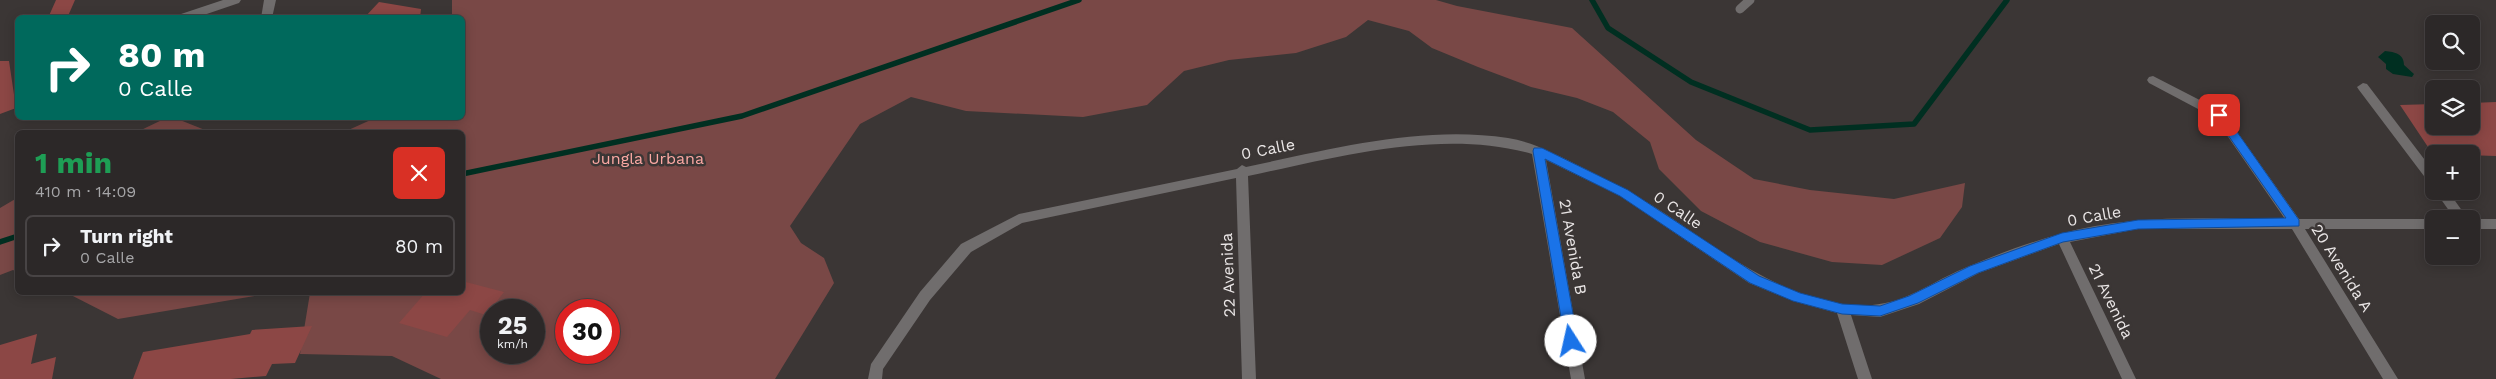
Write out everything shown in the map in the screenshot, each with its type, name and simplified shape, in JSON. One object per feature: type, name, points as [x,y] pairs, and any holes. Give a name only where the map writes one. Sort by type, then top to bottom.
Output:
[{"type":"street","points":[[191,15],[235,0]]},
{"type":"street","points":[[267,15],[270,0]]},
{"type":"street","name":"20 Avenida A","points":[[2153,80],[2219,115],[2295,223],[2391,379]]},
{"type":"street","points":[[2363,87],[2425,169]]},
{"type":"street","name":"0 Calle","points":[[875,379],[876,368],[925,296],[966,248],[1019,219],[1242,170],[1372,145],[1463,139],[1510,143],[1538,151],[1624,193],[1754,279],[1798,297],[1842,309],[1880,311],[1914,300],[1974,269],[2062,238],[2138,224],[2425,224]]},
{"type":"street","name":"21 Avenida B","points":[[1538,151],[1578,379]]},
{"type":"street","name":"22 Avenida","points":[[1242,170],[1248,379]]},
{"type":"street","points":[[2480,224],[2496,224]]},
{"type":"street","name":"21 Avenida","points":[[2062,238],[2129,379]]},
{"type":"street","points":[[1842,309],[1864,379]]},
{"type":"lane","points":[[1740,9],[1750,0]]},
{"type":"green space","name":"Jungla Urbana","points":[[452,0],[1436,0],[1457,6],[1572,28],[1696,140],[1754,179],[1810,190],[1894,199],[1965,183],[1962,207],[1940,238],[1882,265],[1832,262],[1760,242],[1701,211],[1659,169],[1650,142],[1613,112],[1577,98],[1531,87],[1432,48],[1409,31],[1368,20],[1346,37],[1296,53],[1229,60],[1184,71],[1147,105],[1083,117],[966,111],[911,97],[860,124],[790,226],[801,243],[824,258],[834,283],[775,379],[441,379],[392,356],[300,354],[310,295],[465,295],[465,130],[348,130],[371,120],[465,120],[465,15],[452,15]]},
{"type":"green space","points":[[162,120],[180,120],[205,130],[141,130]]},
{"type":"green space","points":[[15,199],[15,271],[0,275],[0,208]]},
{"type":"green space","points":[[71,295],[260,295],[118,319]]},
{"type":"shaded area","points":[[2385,51],[2401,56],[2404,65],[2414,74],[2412,77],[2393,74],[2386,69],[2386,64],[2378,57]]},
{"type":"building","points":[[56,0],[75,0],[68,15],[49,15]]},
{"type":"building","points":[[379,2],[421,9],[420,15],[367,15]]},
{"type":"building","points":[[0,61],[9,61],[15,108],[0,114]]},
{"type":"building","points":[[2496,102],[2496,156],[2480,155],[2480,145],[2427,145],[2400,105],[2425,104],[2425,135],[2480,135],[2480,103]]},
{"type":"building","points":[[465,282],[504,292],[499,299],[480,299],[480,313],[470,310],[447,337],[399,323],[423,295],[465,295]]},
{"type":"building","points":[[312,326],[295,363],[272,364],[266,376],[231,379],[133,379],[143,352],[250,334],[252,330]]},
{"type":"building","points":[[37,334],[31,364],[56,357],[52,379],[0,379],[0,345]]},
{"type":"waterway","points":[[465,173],[742,116],[1079,0]]},
{"type":"waterway","points":[[1592,0],[1608,28],[1691,82],[1810,130],[1914,124],[2007,0]]},
{"type":"waterway","points":[[0,242],[15,237]]},
{"type":"route","points":[[1571,341],[1538,151],[1624,193],[1715,255],[1754,279],[1798,297],[1842,309],[1880,311],[1914,300],[1974,269],[2062,238],[2138,224],[2295,223],[2219,115]]}]
